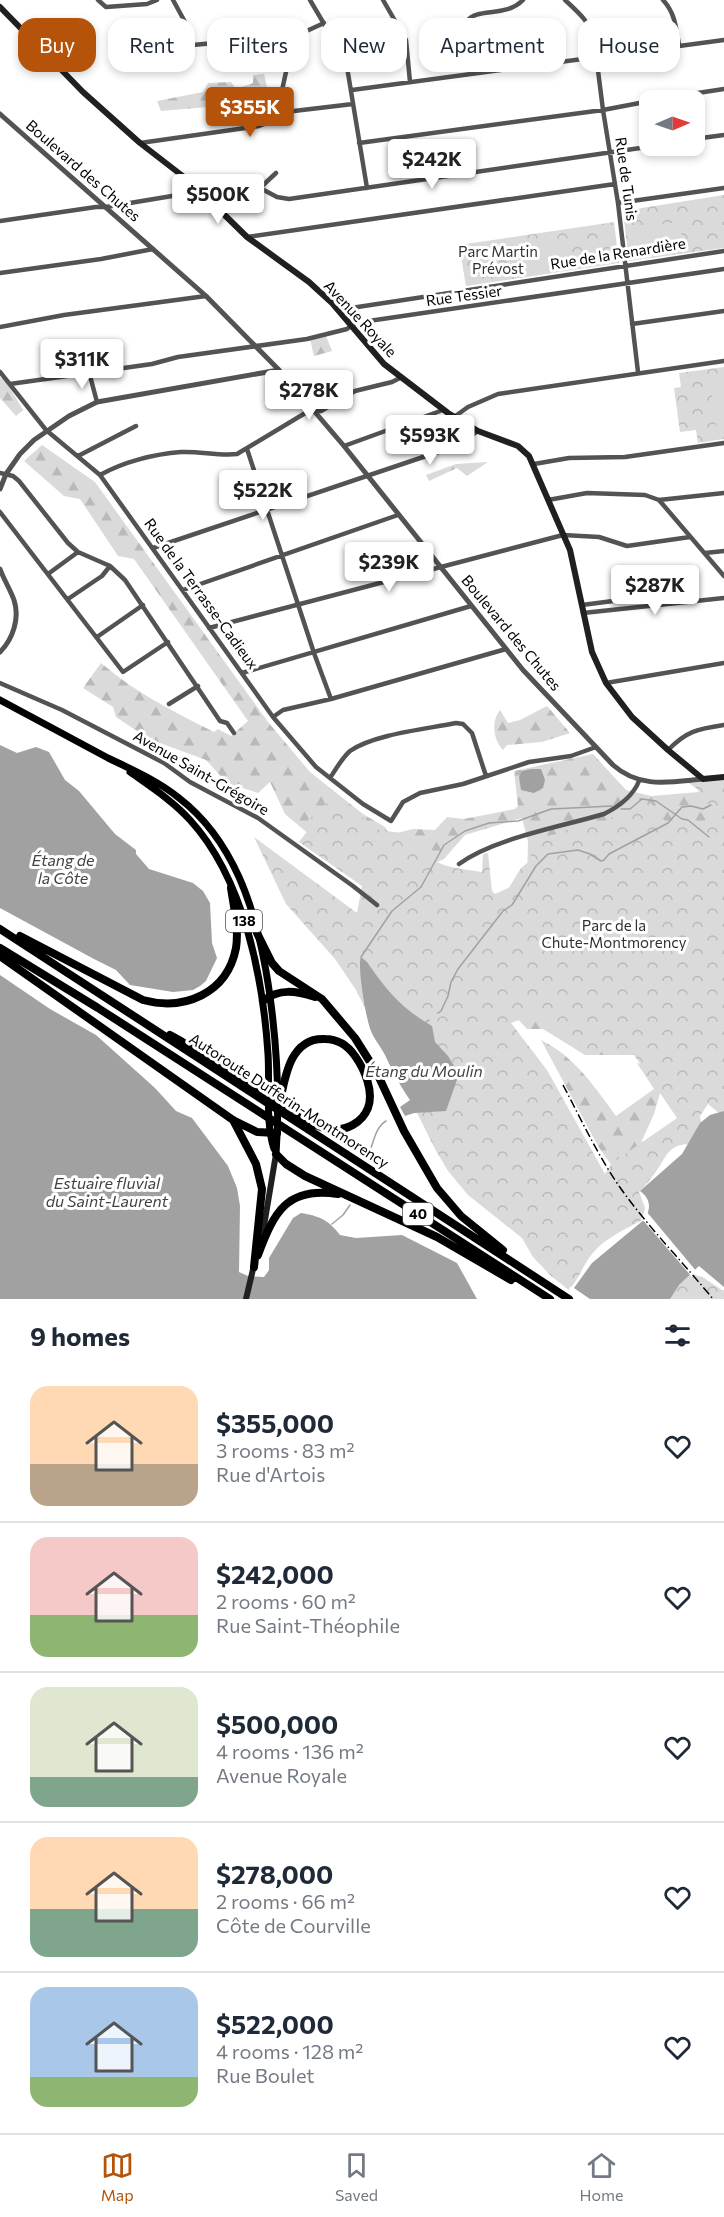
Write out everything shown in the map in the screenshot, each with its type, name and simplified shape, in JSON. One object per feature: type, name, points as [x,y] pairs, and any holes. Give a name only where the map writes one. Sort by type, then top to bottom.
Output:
[{"type":"highway","points":[[0,927],[143,1000],[165,1004],[183,1003],[201,996],[215,985],[233,957],[237,936],[231,888]]},
{"type":"highway","points":[[0,927],[130,1013],[181,1041],[283,1111],[317,1125],[339,1129],[355,1124],[368,1110],[370,1100],[367,1079],[354,1055],[342,1043],[328,1038],[318,1038],[301,1047],[293,1055],[287,1071],[283,1111]]},
{"type":"highway","points":[[257,933],[267,957],[279,971],[322,999],[344,1023],[366,1055],[404,1131],[437,1188],[461,1216],[540,1279]]},
{"type":"highway","name":"Autoroute Dufferin-Montmorency","points":[[0,948],[548,1299]]},
{"type":"highway","points":[[0,956],[233,1120],[253,1131],[273,1133]]},
{"type":"highway","points":[[266,999],[283,991],[292,991],[322,999]]},
{"type":"highway","name":"Autoroute Dufferin-Montmorency","points":[[283,1111],[567,1297]]},
{"type":"highway","points":[[233,1120],[256,1164],[262,1189],[254,1267]]},
{"type":"highway","points":[[276,1154],[295,1171],[437,1237],[548,1299]]},
{"type":"highway","points":[[254,1267],[270,1224],[276,1214],[291,1200],[318,1192],[357,1199]]},
{"type":"main road","name":"Avenue Royale","points":[[0,7],[83,92],[140,143],[193,184],[247,237],[309,282],[338,310],[384,364],[400,378],[454,417],[478,431],[518,446],[529,456],[570,550],[592,652],[606,683],[632,717],[703,779]]},
{"type":"main road","name":"138","points":[[0,700],[166,788],[180,798],[208,826],[239,876],[257,933]]},
{"type":"main road","name":"138","points":[[110,759],[163,795],[191,820],[213,851],[231,888],[246,926],[266,999],[276,1154]]},
{"type":"main road","points":[[703,779],[724,777]]},
{"type":"main road","points":[[257,933],[283,1111],[273,1133]]},
{"type":"main road","points":[[246,1299],[266,1221],[276,1154]]},
{"type":"street","points":[[98,0],[106,7],[147,4],[157,0]]},
{"type":"street","points":[[173,0],[185,22],[187,36],[194,45],[207,44]]},
{"type":"street","points":[[310,0],[321,18]]},
{"type":"street","points":[[383,0],[406,40],[410,82]]},
{"type":"street","points":[[473,73],[466,21],[474,15],[511,10],[523,0]]},
{"type":"street","name":"Rue de Tunis","points":[[565,0],[584,18]]},
{"type":"street","points":[[663,0],[674,18]]},
{"type":"street","points":[[680,45],[724,40]]},
{"type":"street","points":[[352,90],[578,58]]},
{"type":"street","points":[[140,143],[267,123],[277,113],[286,72]]},
{"type":"street","points":[[348,72],[367,188]]},
{"type":"street","name":"Rue de Tunis","points":[[598,72],[618,203],[638,372]]},
{"type":"street","points":[[705,91],[724,88]]},
{"type":"street","points":[[359,143],[639,103]]},
{"type":"street","points":[[277,113],[353,104]]},
{"type":"street","name":"Boulevard des Chutes","points":[[0,114],[206,296],[257,346],[344,446],[506,650],[622,773],[639,781]]},
{"type":"street","points":[[705,138],[724,135]]},
{"type":"street","points":[[260,188],[277,197],[289,199],[639,148]]},
{"type":"street","points":[[209,199],[260,188],[276,173]]},
{"type":"street","points":[[0,221],[178,195],[193,184]]},
{"type":"street","points":[[247,237],[615,184]]},
{"type":"street","points":[[618,203],[724,188]]},
{"type":"street","points":[[0,273],[101,259],[153,249]]},
{"type":"street","name":"Rue de la Renardière","points":[[338,310],[724,251]]},
{"type":"street","name":"Rue Tessier","points":[[10,384],[307,339],[367,322],[724,269]]},
{"type":"street","points":[[0,327],[64,315],[206,296]]},
{"type":"street","points":[[632,324],[724,311]]},
{"type":"street","points":[[454,417],[468,407],[498,394],[724,361]]},
{"type":"street","points":[[0,489],[3,474],[20,454],[46,430],[97,402],[279,370]]},
{"type":"street","name":"Rue de la Terrasse-Cadieux","points":[[0,372],[46,430],[100,475],[273,717],[316,767],[363,804],[391,821],[403,802],[410,797],[486,776]]},
{"type":"street","points":[[89,372],[97,402]]},
{"type":"street","points":[[100,475],[113,468],[181,452],[237,454],[307,412],[321,411],[355,391],[400,378]]},
{"type":"street","points":[[344,446],[443,410]]},
{"type":"street","points":[[78,456],[136,426]]},
{"type":"street","points":[[153,548],[444,450],[478,431]]},
{"type":"street","points":[[534,464],[569,458],[625,457],[724,444]]},
{"type":"street","points":[[247,449],[331,699]]},
{"type":"street","points":[[3,474],[13,476],[19,481],[68,543],[78,552],[110,566],[125,580],[220,721],[227,723],[234,733]]},
{"type":"street","points":[[548,500],[587,493],[645,495],[659,500],[724,493]]},
{"type":"street","points":[[659,500],[724,576]]},
{"type":"street","points":[[0,513],[123,672],[168,642]]},
{"type":"street","points":[[183,590],[399,515]]},
{"type":"street","points":[[209,628],[563,535],[599,537],[627,546],[690,537]]},
{"type":"street","points":[[705,553],[724,551]]},
{"type":"street","points":[[48,574],[78,552]]},
{"type":"street","points":[[68,599],[102,576],[110,566]]},
{"type":"street","points":[[0,569],[14,600],[16,620],[11,638],[0,652]]},
{"type":"street","points":[[582,605],[644,597]]},
{"type":"street","points":[[583,613],[724,597]]},
{"type":"street","points":[[97,637],[143,605]]},
{"type":"street","points":[[242,673],[471,606]]},
{"type":"street","points":[[273,717],[283,710],[331,699],[506,650]]},
{"type":"street","points":[[606,683],[724,663]]},
{"type":"street","name":"Avenue Saint-Grégoire","points":[[0,683],[62,710],[134,747],[164,763],[190,782],[258,818],[376,905]]},
{"type":"street","points":[[169,704],[198,686]]},
{"type":"street","points":[[330,778],[344,758],[358,746],[394,735],[456,723],[464,724],[472,733],[486,776],[529,762],[571,756],[596,747]]},
{"type":"street","points":[[668,750],[690,732],[724,725]]},
{"type":"street","points":[[459,864],[490,846],[604,814],[614,809],[633,792],[639,781],[703,779]]},
{"type":"green space","points":[[264,74],[268,92],[264,100],[246,101],[239,106],[161,111],[157,101],[203,92],[208,83],[231,82],[236,89],[253,83],[253,75]]},
{"type":"green space","points":[[724,195],[724,248],[629,261],[623,211]]},
{"type":"green space","name":"Parc Martin Prévost","points":[[614,222],[619,263],[466,286],[459,245]]},
{"type":"green space","points":[[680,222],[683,246],[644,251],[641,227]]},
{"type":"green space","points":[[552,241],[555,268],[512,273],[509,247]]},
{"type":"green space","points":[[326,336],[332,351],[314,356],[310,339]]},
{"type":"green space","points":[[724,367],[724,439],[698,443],[696,430],[680,432],[674,388],[681,387],[679,373]]},
{"type":"green space","points":[[724,374],[724,430],[717,431],[710,379],[712,375]]},
{"type":"green space","points":[[0,377],[7,383],[23,410],[16,416],[0,398]]},
{"type":"green space","points":[[42,445],[95,482],[268,722],[310,772],[363,814],[385,827],[389,835],[413,829],[435,830],[447,817],[464,819],[515,809],[518,806],[514,771],[593,754],[626,790],[651,796],[724,790],[649,1055],[585,1055],[543,1029],[527,1029],[500,1000],[493,895],[527,879],[528,841],[522,818],[465,835],[444,859],[421,870],[311,836],[285,814],[270,782],[258,793],[227,783],[206,760],[149,739],[116,717],[113,707],[83,688],[101,663],[142,693],[214,732],[218,729],[231,736],[248,721],[134,559],[118,556],[80,499],[64,496],[24,461]]},
{"type":"green space","points":[[488,462],[467,476],[457,468],[429,481],[426,475],[456,464]]},
{"type":"green space","points":[[547,706],[570,733],[542,742],[507,745],[503,750],[494,730],[495,719],[500,710],[508,723],[520,720]]},
{"type":"green space","name":"Parc de la Chute-Montmorency","points":[[724,777],[724,1111],[719,1113],[708,1104],[700,1116],[702,1128],[691,1144],[677,1146],[668,1152],[639,1192],[645,1208],[642,1220],[597,1248],[569,1290],[551,1276],[533,1257],[522,1238],[468,1195],[448,1171],[356,990],[335,959],[286,904],[254,837],[357,913],[362,886],[299,842],[311,826],[306,822],[337,794],[379,830],[409,834],[425,853],[440,864],[482,872],[483,854],[488,853],[492,891],[504,903],[510,886],[521,868],[531,860],[530,841],[563,832],[574,825],[607,822],[618,811],[622,814],[650,802],[665,821],[692,830],[715,813],[697,789],[686,781]],"holes":[[[532,1015],[590,1051],[630,1049],[677,1118],[612,1163],[605,1174],[547,1070],[511,1023]]]},
{"type":"green space","points":[[541,1040],[574,1063],[616,1116],[654,1089],[637,1063],[658,1069],[663,1083],[654,1114],[635,1156],[630,1192],[598,1146]]},
{"type":"green space","points":[[685,1271],[704,1278],[724,1290],[724,1299],[665,1299]]},
{"type":"water","name":"Étang de la Côte","points":[[0,745],[17,753],[36,747],[49,752],[65,780],[79,791],[115,834],[136,850],[136,854],[149,869],[193,883],[203,891],[210,903],[212,943],[217,958],[206,981],[193,990],[173,992],[130,985],[116,970],[0,908]]},
{"type":"water","points":[[541,769],[545,780],[543,788],[534,793],[521,790],[519,777],[522,771]]},
{"type":"water","name":"Étang du Moulin","points":[[361,957],[395,998],[432,1026],[435,1042],[448,1056],[459,1074],[446,1111],[414,1113],[405,1116],[400,1107],[410,1100],[371,1031],[360,971]]},
{"type":"water","name":"Estuaire fluvial du Saint-Laurent","points":[[0,975],[50,1009],[96,1035],[155,1088],[176,1111],[192,1118],[228,1166],[237,1188],[240,1206],[239,1272],[248,1276],[264,1277],[269,1270],[269,1258],[293,1218],[301,1213],[323,1219],[340,1235],[356,1238],[402,1235],[457,1263],[477,1299],[0,1299]]},
{"type":"water","points":[[724,1111],[724,1287],[699,1266],[679,1285],[670,1299],[566,1299],[592,1263],[645,1219],[649,1204],[640,1191],[682,1154],[700,1123],[710,1115]]},
{"type":"pier","points":[[646,1211],[697,1272],[692,1277],[641,1218]]},
{"type":"pier","points":[[571,1286],[590,1299],[563,1299]]},
{"type":"waterway","points":[[621,809],[630,809],[642,799],[640,799]]},
{"type":"waterway","points":[[642,799],[656,801],[682,819],[688,820],[709,837]]},
{"type":"waterway","points":[[438,1013],[448,996],[451,982],[458,969],[503,911],[512,905],[536,866],[548,854],[578,850],[601,861],[609,854],[668,823],[682,807],[691,806],[703,809],[711,805]]},
{"type":"waterway","points":[[361,957],[392,911],[421,887],[444,845],[465,831],[489,823],[518,821],[551,809],[612,806]]},
{"type":"waterway","points":[[370,1151],[378,1130],[386,1121]]},
{"type":"waterway","points":[[332,1224],[350,1205]]},
{"type":"railway","points":[[563,1085],[596,1149],[619,1186],[713,1299]]}]
